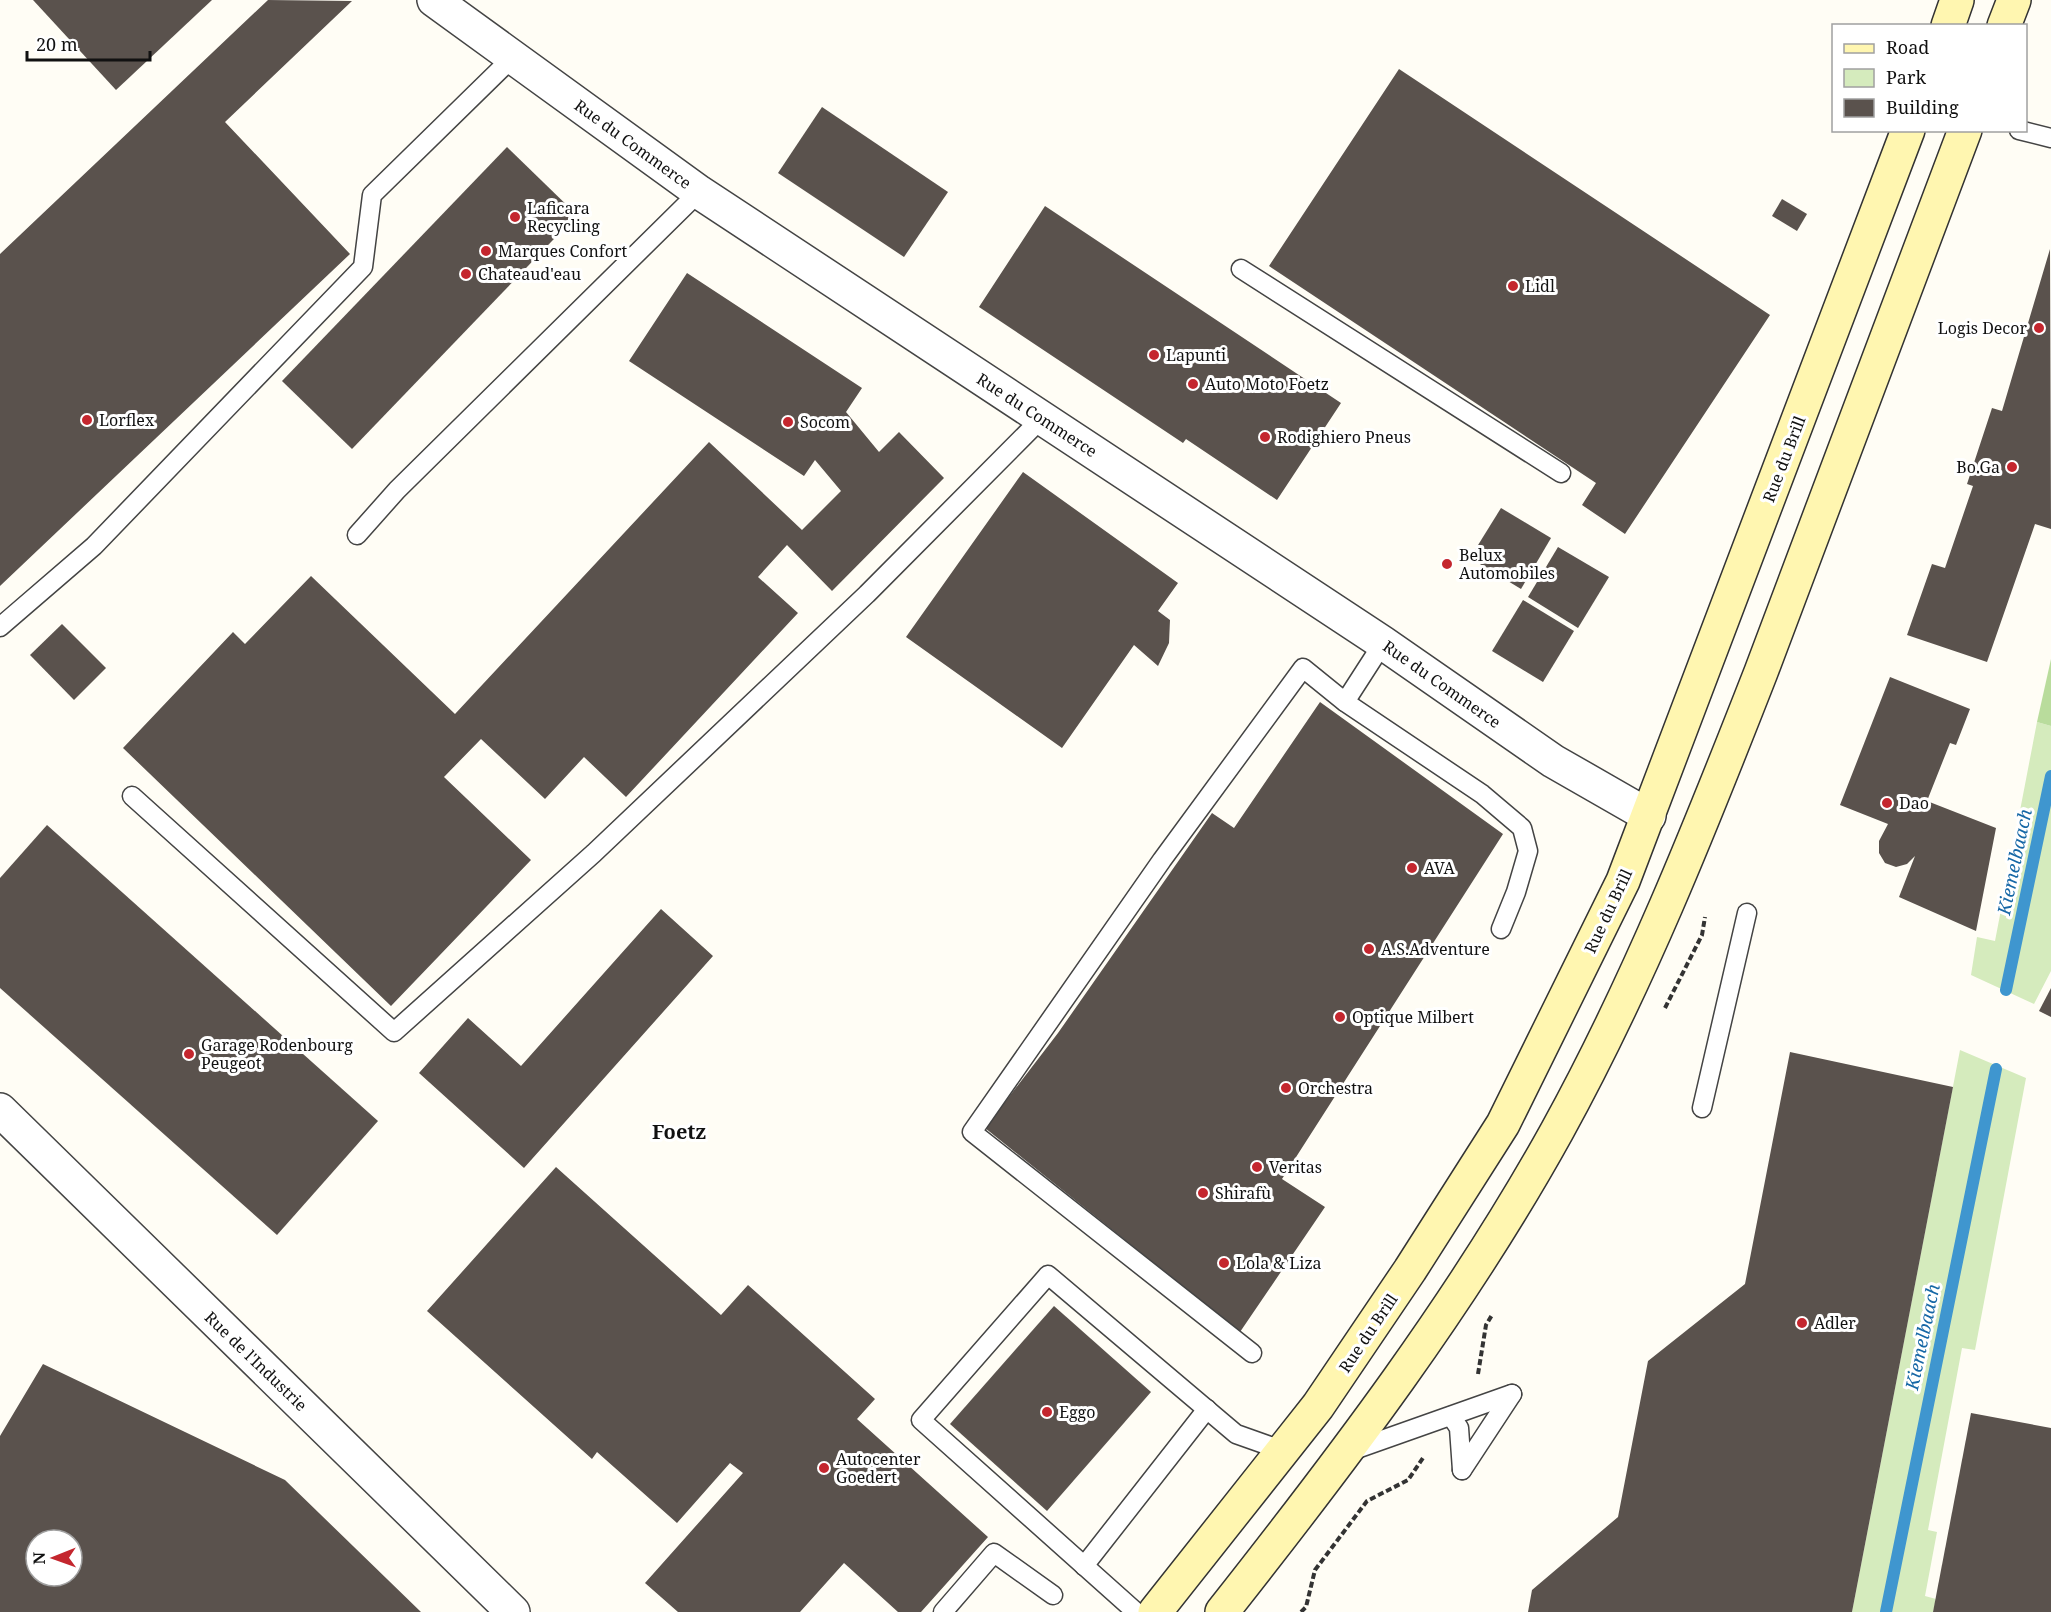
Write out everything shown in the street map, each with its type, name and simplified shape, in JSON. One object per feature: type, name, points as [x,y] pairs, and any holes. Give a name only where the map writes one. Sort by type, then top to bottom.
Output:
[{"type":"main road","points":[[1949,24],[1957,0]]},
{"type":"main road","points":[[2005,24],[2014,0]]},
{"type":"main road","name":"Rue du Brill","points":[[1155,1612],[1318,1406],[1410,1270],[1503,1124],[1623,881],[1907,132]]},
{"type":"main road","points":[[1222,1612],[1347,1453],[1464,1282],[1556,1132],[1626,994],[1696,839],[1964,132]]},
{"type":"street","name":"Rue du Commerce","points":[[434,0],[699,192],[1383,643],[1553,761],[1649,816]]},
{"type":"street","name":"Rue de l'Industrie","points":[[0,1110],[513,1612]]},
{"type":"lane","points":[[0,627],[94,546],[363,267],[372,195],[513,57]]},
{"type":"lane","points":[[2027,132],[2051,138]]},
{"type":"lane","points":[[357,535],[397,490],[699,192]]},
{"type":"lane","points":[[1241,268],[1561,474]]},
{"type":"lane","points":[[132,796],[394,1032],[594,853],[867,594],[1042,418]]},
{"type":"lane","points":[[1345,702],[1383,643]]},
{"type":"lane","points":[[1252,1353],[972,1132],[1162,860],[1303,668],[1345,702],[1482,794],[1522,828],[1528,851],[1516,892],[1501,929]]},
{"type":"lane","points":[[1702,1108],[1747,913]]},
{"type":"lane","points":[[1137,1612],[921,1419],[1048,1275],[1236,1434],[1284,1451]]},
{"type":"lane","points":[[1347,1453],[1512,1394],[1462,1470],[1459,1428],[1451,1416]]},
{"type":"lane","points":[[1084,1566],[1207,1409]]},
{"type":"lane","points":[[943,1612],[994,1553],[1053,1595]]},
{"type":"green space","points":[[2051,659],[2051,726],[2037,722]]},
{"type":"green space","points":[[2037,722],[2051,726],[2051,971],[2034,1004],[1971,975],[1977,937],[1995,941]]},
{"type":"green space","points":[[1960,1050],[2026,1078],[1975,1350],[1962,1348],[1928,1530],[1937,1532],[1925,1596],[1936,1599],[1933,1612],[1852,1612]]},
{"type":"building","points":[[33,0],[212,0],[116,90]]},
{"type":"building","name":"Lorflex","points":[[268,0],[352,1],[225,122],[350,254],[0,586],[0,254]]},
{"type":"building","name":"Lidl","points":[[1399,69],[1770,315],[1625,534],[1582,505],[1596,483],[1269,266]]},
{"type":"building","points":[[822,107],[948,192],[904,257],[778,173]]},
{"type":"building","points":[[507,147],[577,215],[352,449],[282,381]]},
{"type":"building","points":[[1782,199],[1807,214],[1797,231],[1772,216]]},
{"type":"building","points":[[1045,206],[1341,403],[1277,500],[1186,439],[1183,443],[979,307]]},
{"type":"building","points":[[2050,249],[2051,529],[2035,524],[1987,662],[1907,635],[1932,564],[1945,568],[1973,486],[1967,484],[1992,408],[2002,411]]},
{"type":"building","points":[[687,273],[862,388],[846,412],[879,452],[899,432],[944,478],[832,591],[787,545],[758,577],[798,613],[626,797],[584,757],[545,799],[481,739],[444,777],[531,860],[391,1006],[123,748],[233,632],[245,644],[311,576],[455,714],[709,442],[802,530],[841,491],[815,460],[804,476],[629,361]]},
{"type":"building","points":[[1023,472],[1178,583],[1158,611],[1170,620],[1169,643],[1158,666],[1134,645],[1062,748],[906,637]]},
{"type":"building","points":[[1501,508],[1551,538],[1521,589],[1470,558]]},
{"type":"building","points":[[1558,547],[1609,577],[1578,628],[1528,597]]},
{"type":"building","points":[[1523,600],[1574,631],[1543,682],[1492,651]]},
{"type":"building","points":[[62,624],[106,668],[74,700],[30,655]]},
{"type":"building","name":"Dao","points":[[1890,677],[1970,709],[1956,745],[1950,743],[1927,801],[1996,828],[1976,931],[1899,897],[1915,856],[1907,864],[1896,867],[1885,863],[1879,853],[1879,841],[1888,824],[1840,805]]},
{"type":"building","points":[[1320,702],[1503,834],[1282,1179],[1325,1207],[1240,1332],[985,1128],[1058,1033],[1212,813],[1234,828]]},
{"type":"building","name":"Garage Rodenbourg Peugeot","points":[[47,825],[378,1121],[277,1235],[0,988],[0,878]]},
{"type":"building","points":[[661,909],[713,956],[524,1168],[419,1073],[468,1018],[521,1066]]},
{"type":"building","points":[[2051,988],[2051,1017],[2039,1011]]},
{"type":"building","name":"Adler","points":[[1790,1052],[1953,1087],[1852,1612],[1528,1612],[1532,1590],[1618,1517],[1648,1361],[1745,1284]]},
{"type":"building","points":[[556,1167],[721,1315],[748,1285],[875,1399],[857,1419],[988,1537],[921,1612],[898,1612],[844,1563],[800,1612],[678,1612],[645,1583],[743,1473],[730,1463],[677,1523],[597,1452],[592,1459],[427,1311]]},
{"type":"building","name":"Eggo","points":[[1054,1306],[1151,1392],[1047,1511],[950,1424]]},
{"type":"building","points":[[43,1364],[285,1480],[421,1612],[0,1612],[0,1436]]},
{"type":"building","points":[[1971,1413],[2051,1428],[2051,1612],[1933,1612]]},
{"type":"waterway","name":"Kiemelbaach","points":[[2006,990],[2051,776]]},
{"type":"waterway","name":"Kiemelbaach","points":[[1886,1612],[1996,1069]]},
{"type":"place","name":"Laficara Recycling","points":[[515,217]]},
{"type":"place","name":"Marques Confort","points":[[486,251]]},
{"type":"place","name":"Chateaud'eau","points":[[466,274]]},
{"type":"place","name":"Lidl","points":[[1513,286]]},
{"type":"place","name":"Logis Decor","points":[[2039,328]]},
{"type":"place","name":"Lapunti","points":[[1154,355]]},
{"type":"place","name":"Auto Moto Foetz","points":[[1193,384]]},
{"type":"place","name":"Lorflex","points":[[87,420]]},
{"type":"place","name":"Socom","points":[[788,422]]},
{"type":"place","name":"Rodighiero Pneus","points":[[1265,437]]},
{"type":"place","name":"Bo.Ga","points":[[2012,467]]},
{"type":"place","name":"Belux Automobiles","points":[[1447,564]]},
{"type":"place","name":"Dao","points":[[1887,803]]},
{"type":"place","name":"AVA","points":[[1412,868]]},
{"type":"place","name":"A.S.Adventure","points":[[1369,949]]},
{"type":"place","name":"Optique Milbert","points":[[1340,1017]]},
{"type":"place","name":"Garage Rodenbourg Peugeot","points":[[189,1054]]},
{"type":"place","name":"Orchestra","points":[[1286,1088]]},
{"type":"place","name":"Veritas","points":[[1257,1167]]},
{"type":"place","name":"Shirafù","points":[[1203,1193]]},
{"type":"place","name":"Lola & Liza","points":[[1224,1263]]},
{"type":"place","name":"Adler","points":[[1802,1323]]},
{"type":"place","name":"Eggo","points":[[1047,1412]]},
{"type":"place","name":"Autocenter Goedert","points":[[824,1468]]},
{"type":"district","name":"Foetz","points":[[679,1132]]}]
